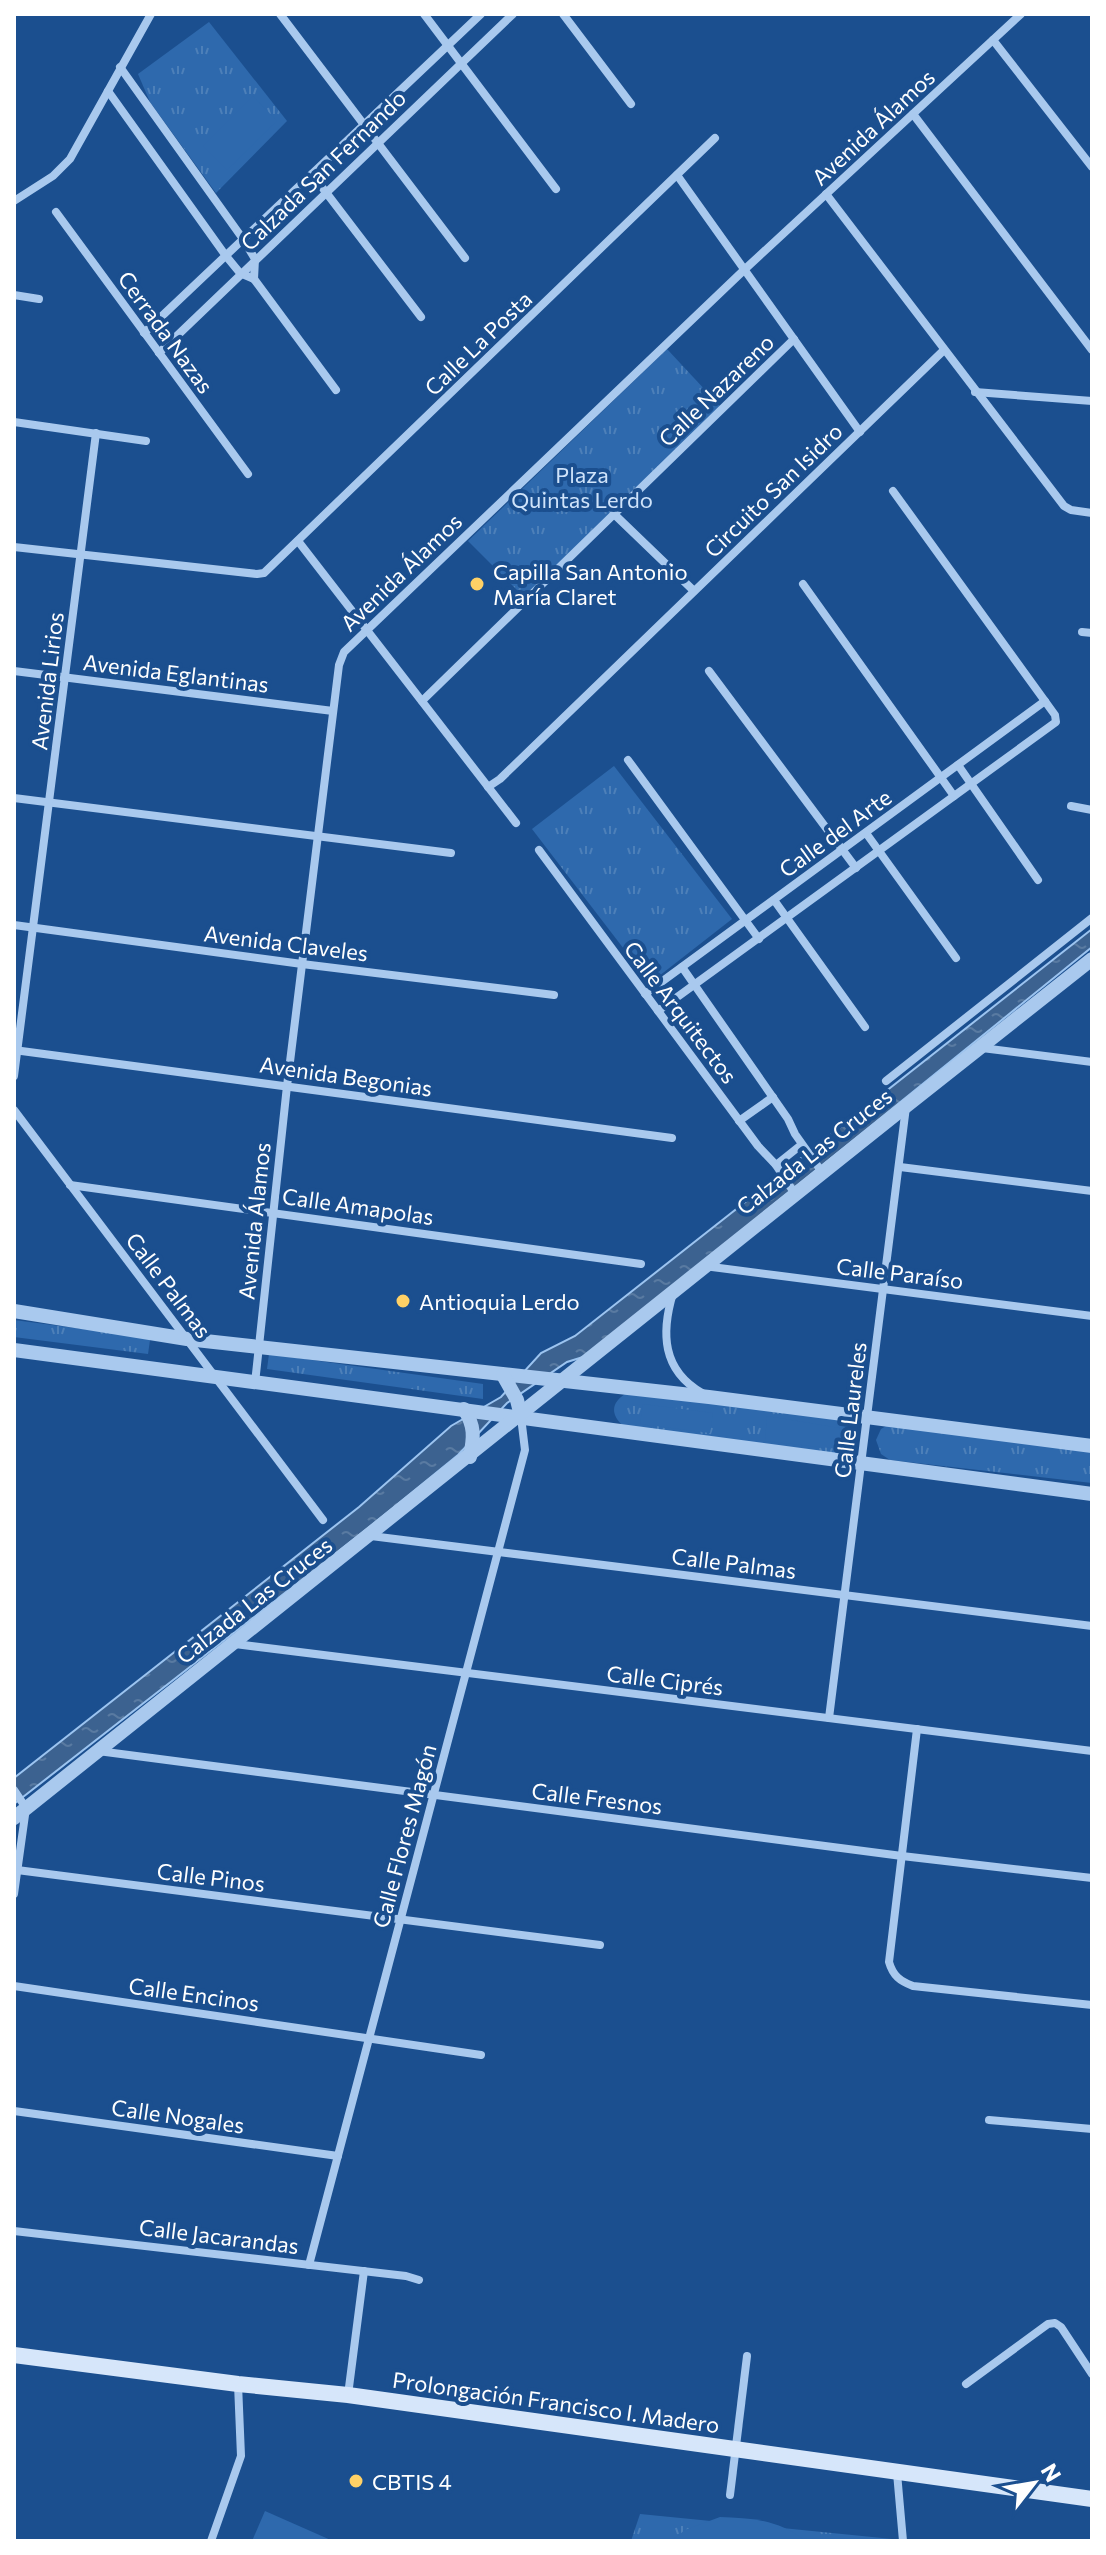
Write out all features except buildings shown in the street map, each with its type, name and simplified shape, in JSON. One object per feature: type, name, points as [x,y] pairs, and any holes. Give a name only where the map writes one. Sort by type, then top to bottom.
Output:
[{"type":"main road","name":"Prolongación Francisco I. Madero","points":[[14,2355],[348,2395],[1092,2499]]},
{"type":"street","points":[[14,201],[53,176],[70,159],[151,14]]},
{"type":"street","points":[[280,14],[465,258]]},
{"type":"street","points":[[424,14],[556,189]]},
{"type":"street","name":"Calzada San Fernando","points":[[144,333],[481,14]]},
{"type":"street","name":"Calzada San Fernando","points":[[159,353],[513,14]]},
{"type":"street","points":[[563,14],[631,104]]},
{"type":"street","name":"Avenida Álamos","points":[[255,1384],[317,836],[339,665],[344,652],[744,270],[1021,14]]},
{"type":"street","points":[[993,40],[1092,167]]},
{"type":"street","points":[[120,67],[243,239],[255,259],[254,279]]},
{"type":"street","points":[[108,91],[226,256],[240,273],[254,279],[336,390]]},
{"type":"street","points":[[913,114],[1092,350]]},
{"type":"street","name":"Calle La Posta","points":[[81,555],[264,573],[715,138]]},
{"type":"street","points":[[312,174],[421,317]]},
{"type":"street","points":[[677,175],[860,432]]},
{"type":"street","points":[[826,194],[1064,506],[1092,513]]},
{"type":"street","name":"Cerrada Nazas","points":[[56,212],[248,474]]},
{"type":"street","points":[[14,295],[39,299]]},
{"type":"street","name":"Calle Nazareno","points":[[422,701],[794,339]]},
{"type":"street","name":"Circuito San Isidro","points":[[488,787],[500,779],[944,350]]},
{"type":"street","points":[[975,392],[1092,401]]},
{"type":"street","points":[[14,422],[146,441]]},
{"type":"street","name":"Avenida Lirios","points":[[14,1076],[96,433]]},
{"type":"street","points":[[893,491],[1045,701]]},
{"type":"street","points":[[614,514],[694,591]]},
{"type":"street","points":[[298,541],[516,823]]},
{"type":"street","points":[[14,547],[81,555]]},
{"type":"street","points":[[803,584],[954,796]]},
{"type":"street","name":"Avenida Eglantinas","points":[[14,671],[333,711]]},
{"type":"street","points":[[709,671],[856,868]]},
{"type":"street","name":"Calle del Arte","points":[[645,994],[1045,701],[1057,719],[1053,725],[658,1011]]},
{"type":"street","points":[[628,760],[759,939]]},
{"type":"street","points":[[958,765],[1038,880]]},
{"type":"street","points":[[14,798],[451,853]]},
{"type":"street","points":[[1071,806],[1092,810]]},
{"type":"street","points":[[866,833],[956,958]]},
{"type":"street","name":"Calle Arquitectos","points":[[539,850],[795,1194]]},
{"type":"street","points":[[774,900],[865,1027]]},
{"type":"street","name":"Calzada Las Cruces","points":[[886,1081],[1092,918]]},
{"type":"street","name":"Avenida Claveles","points":[[14,925],[554,995]]},
{"type":"street","name":"Calzada Las Cruces","points":[[21,1809],[371,1536],[566,1381],[674,1289],[1092,959]]},
{"type":"street","points":[[682,967],[822,1172]]},
{"type":"street","points":[[980,1047],[1092,1062]]},
{"type":"street","name":"Avenida Begonias","points":[[16,1050],[672,1138]]},
{"type":"street","points":[[739,1121],[773,1097]]},
{"type":"street","name":"Calle Laureles","points":[[829,1718],[906,1106]]},
{"type":"street","name":"Calle Palmas","points":[[14,1110],[323,1520]]},
{"type":"street","points":[[776,1165],[801,1145]]},
{"type":"street","points":[[900,1167],[1092,1191]]},
{"type":"street","name":"Calle Amapolas","points":[[70,1185],[641,1264]]},
{"type":"street","name":"Calle Paraíso","points":[[703,1266],[1092,1316]]},
{"type":"street","points":[[674,1289],[666,1318],[666,1339],[672,1362],[687,1384],[709,1397]]},
{"type":"street","points":[[14,1311],[187,1339],[709,1397],[1092,1446]]},
{"type":"street","points":[[14,1350],[1092,1494]]},
{"type":"street","points":[[503,1375],[517,1400],[521,1416]]},
{"type":"street","points":[[464,1409],[473,1423],[470,1457]]},
{"type":"street","name":"Calle Flores Magón","points":[[309,2265],[525,1450],[521,1416]]},
{"type":"street","name":"Calle Palmas","points":[[371,1536],[1092,1626]]},
{"type":"street","name":"Calle Ciprés","points":[[234,1644],[1092,1751]]},
{"type":"street","points":[[917,1729],[889,1962],[896,1977],[913,1986],[1092,2005]]},
{"type":"street","name":"Calle Fresnos","points":[[98,1751],[1092,1878]]},
{"type":"street","points":[[14,1790],[21,1809],[14,1894]]},
{"type":"street","name":"Calle Pinos","points":[[17,1870],[600,1945]]},
{"type":"street","name":"Calle Encinos","points":[[14,1986],[481,2055]]},
{"type":"street","name":"Calle Nogales","points":[[14,2111],[338,2156]]},
{"type":"street","points":[[989,2120],[1092,2129]]},
{"type":"street","name":"Calle Jacarandas","points":[[14,2231],[419,2280]]},
{"type":"street","points":[[348,2395],[364,2271]]},
{"type":"street","points":[[966,2384],[1048,2324],[1055,2323],[1061,2327],[1092,2374]]},
{"type":"street","points":[[730,2495],[747,2356]]},
{"type":"street","points":[[211,2541],[241,2456],[238,2384]]},
{"type":"street","points":[[897,2473],[905,2541]]},
{"type":"green space","points":[[209,22],[287,121],[216,193],[150,102],[138,74]]},
{"type":"green space","points":[[253,96],[277,121],[227,170],[203,146]]},
{"type":"green space","name":"Plaza Quintas Lerdo","points":[[667,349],[721,407],[524,597],[468,541]]},
{"type":"green space","points":[[614,766],[732,919],[650,983],[532,829]]},
{"type":"green space","points":[[14,1320],[144,1337],[150,1340],[148,1354],[14,1337]]},
{"type":"green space","points":[[269,1354],[483,1384],[483,1399],[267,1369]]},
{"type":"green space","points":[[627,1393],[844,1420],[853,1434],[852,1443],[840,1454],[623,1426],[614,1408]]},
{"type":"green space","points":[[643,1404],[713,1413],[710,1433],[640,1424]]},
{"type":"green space","points":[[767,1416],[840,1428],[838,1449],[765,1441]]},
{"type":"green space","points":[[888,1425],[1092,1447],[1092,1483],[890,1460],[881,1454],[876,1440],[881,1429]]},
{"type":"green space","points":[[265,2511],[333,2541],[252,2541]]},
{"type":"green space","points":[[640,2514],[892,2539],[631,2541]]},
{"type":"green space","points":[[720,2517],[776,2524],[805,2541],[671,2541],[685,2530]]},
{"type":"water","points":[[1092,929],[1092,947],[609,1338],[507,1403],[458,1455],[372,1525],[14,1804],[14,1778],[359,1507],[451,1426],[501,1397],[541,1353],[575,1336]]},
{"type":"place","name":"Capilla San Antonio María Claret","points":[[477,584]]},
{"type":"place","name":"Antioquia Lerdo","points":[[403,1301]]},
{"type":"place","name":"CBTIS 4","points":[[356,2481]]}]
